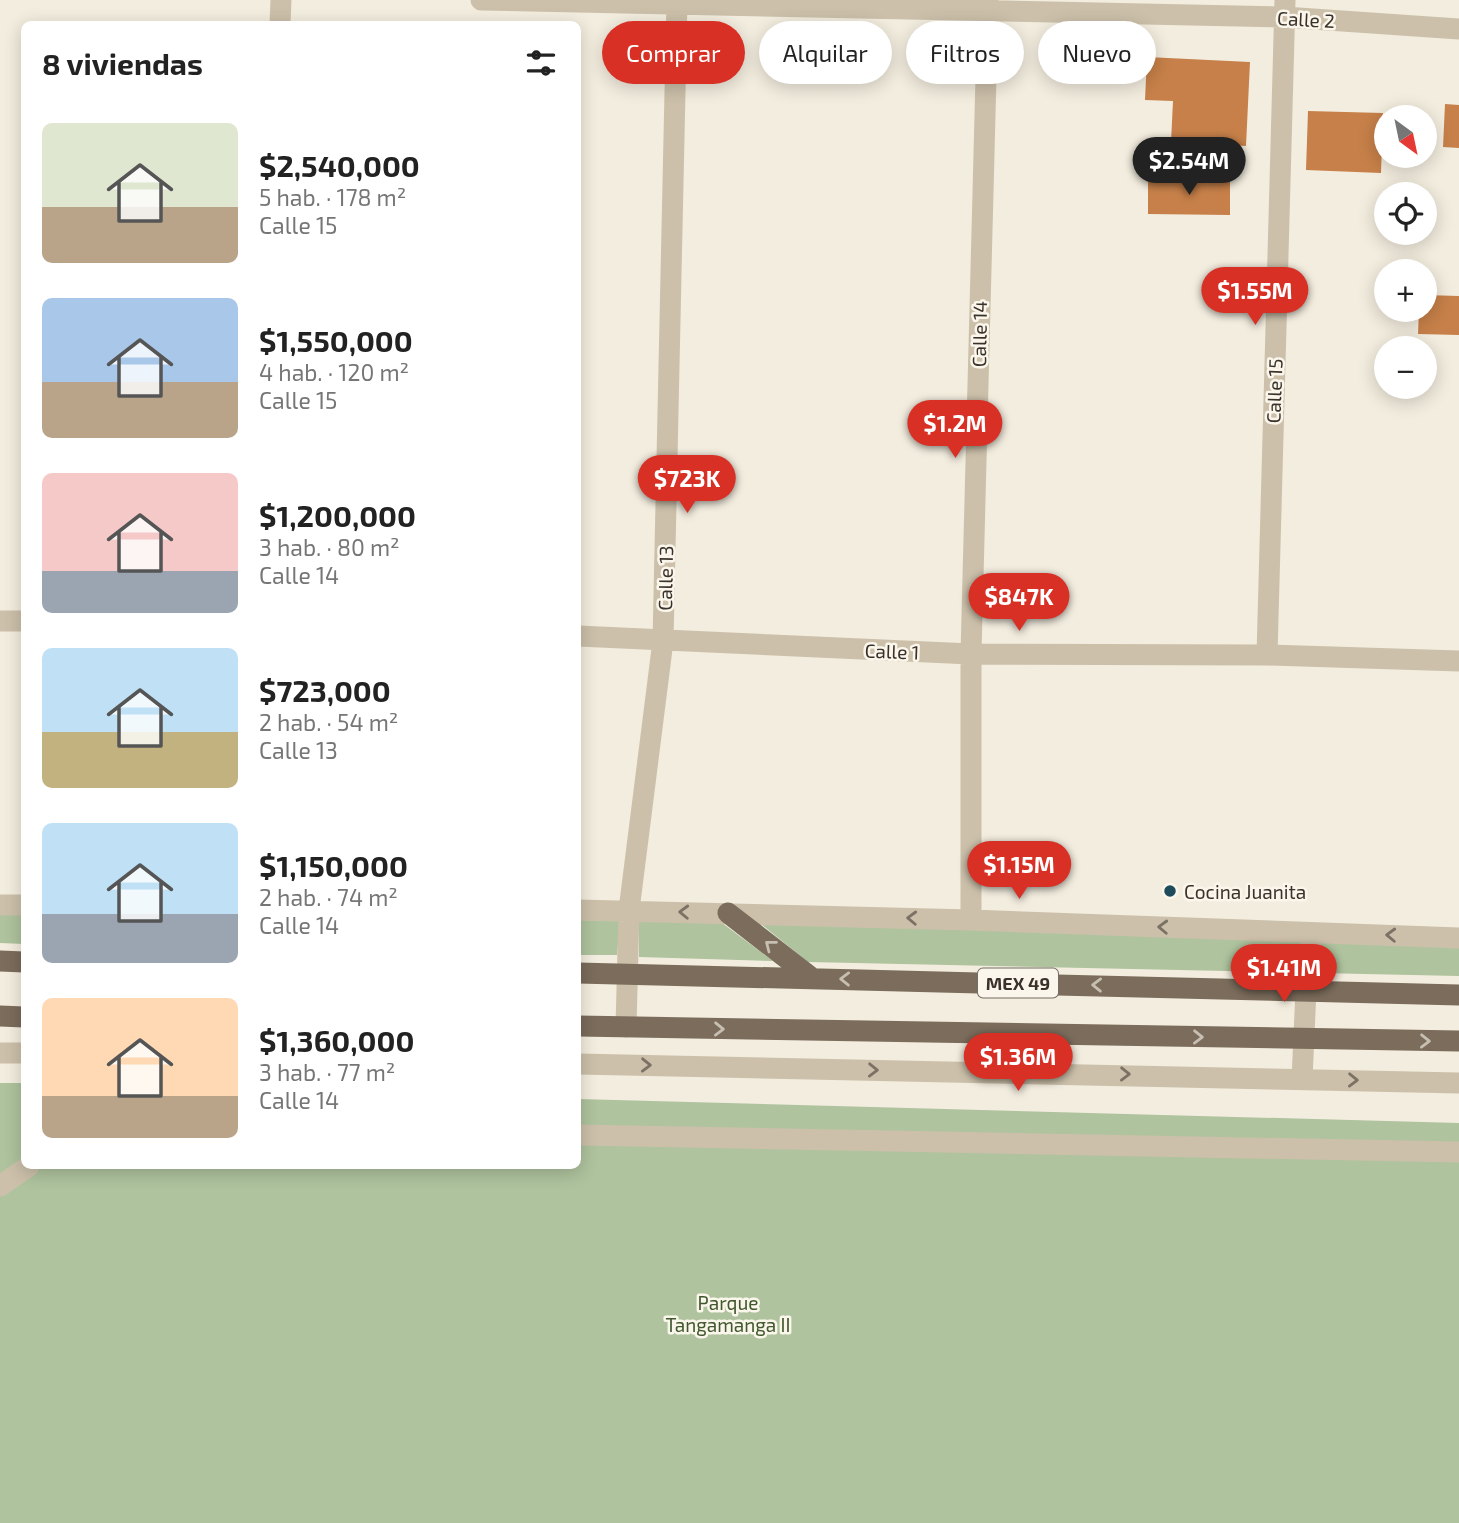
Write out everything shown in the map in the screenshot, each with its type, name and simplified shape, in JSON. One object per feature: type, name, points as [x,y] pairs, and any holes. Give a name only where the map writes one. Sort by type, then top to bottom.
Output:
[{"type":"main road","points":[[728,913],[812,978]]},
{"type":"main road","points":[[0,961],[21,962]]},
{"type":"main road","name":"MEX 49","points":[[581,973],[1306,989],[1459,995]]},
{"type":"main road","points":[[0,1016],[21,1017]]},
{"type":"main road","points":[[581,1026],[1459,1041]]},
{"type":"street","points":[[280,21],[281,0]]},
{"type":"street","name":"Calle 2","points":[[481,0],[1284,9],[1459,29]]},
{"type":"street","name":"Calle 13","points":[[625,1027],[629,910],[663,641],[677,3]]},
{"type":"street","name":"Calle 14","points":[[971,920],[971,654],[988,5]]},
{"type":"street","name":"Calle 15","points":[[1267,655],[1284,9]]},
{"type":"street","points":[[0,621],[21,621]]},
{"type":"street","name":"Calle 1","points":[[581,636],[971,654],[1267,655],[1459,661]]},
{"type":"street","points":[[0,905],[21,905]]},
{"type":"street","points":[[581,910],[971,920],[1459,938]]},
{"type":"street","points":[[1302,1079],[1306,989],[1312,933]]},
{"type":"street","points":[[0,1053],[21,1053]]},
{"type":"street","points":[[581,1064],[1459,1083]]},
{"type":"street","points":[[581,1135],[1459,1152]]},
{"type":"street","points":[[0,1186],[25,1169]]},
{"type":"green space","points":[[0,903],[21,904],[21,944],[0,943]]},
{"type":"green space","points":[[581,920],[620,921],[617,955],[581,955]]},
{"type":"green space","points":[[639,920],[722,923],[773,961],[639,957]]},
{"type":"green space","points":[[760,923],[1459,941],[1459,976],[808,962]]},
{"type":"green space","name":"Parque Tangamanga II","points":[[0,1083],[21,1083],[21,1169],[581,1169],[581,1099],[1459,1123],[1459,1523],[0,1523]]},
{"type":"building","points":[[1156,57],[1250,62],[1246,146],[1171,142],[1173,101],[1145,100],[1146,84],[1156,84]]},
{"type":"building","points":[[1445,104],[1459,105],[1459,148],[1443,147]]},
{"type":"building","points":[[1308,111],[1374,113],[1374,168],[1381,168],[1381,173],[1306,170]]},
{"type":"building","points":[[1148,180],[1230,180],[1230,215],[1148,214]]},
{"type":"building","points":[[1437,295],[1459,296],[1459,335],[1418,334],[1418,322],[1437,322]]},
{"type":"place","name":"Cocina Juanita","points":[[1170,891]]}]
